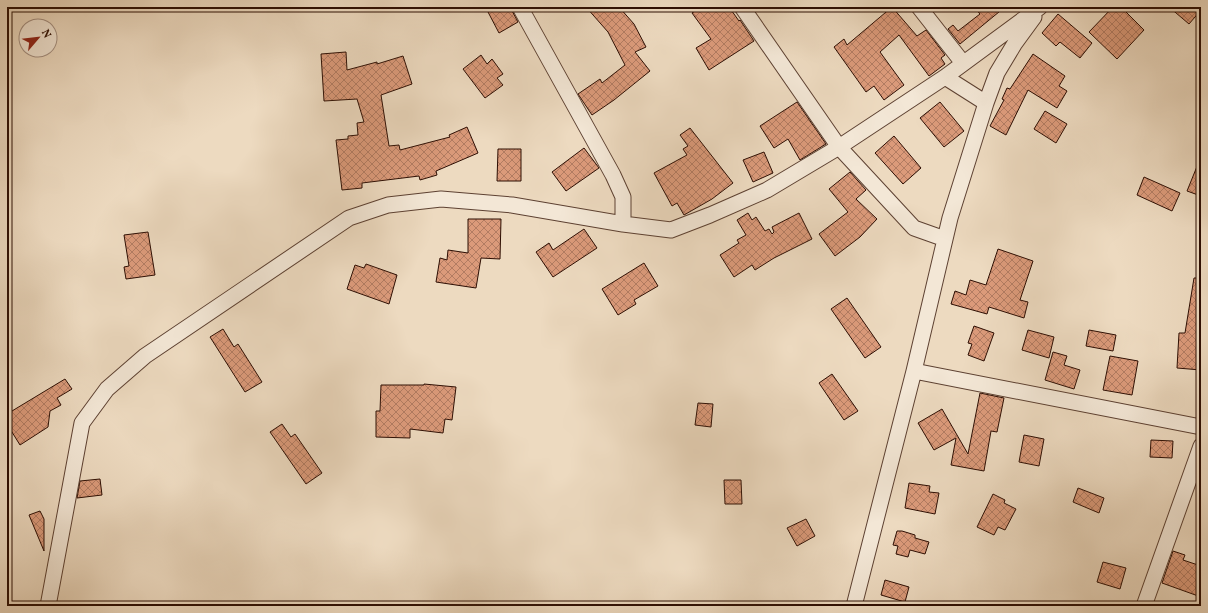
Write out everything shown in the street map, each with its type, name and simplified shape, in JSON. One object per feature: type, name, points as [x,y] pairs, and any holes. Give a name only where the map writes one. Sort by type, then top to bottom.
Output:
[{"type":"street","points":[[520,7],[613,175],[623,197],[623,224]]},
{"type":"street","points":[[742,7],[839,147],[914,228],[946,239]]},
{"type":"street","points":[[919,7],[963,62]]},
{"type":"street","points":[[48,606],[82,423],[107,389],[145,356],[349,218],[388,205],[441,199],[512,205],[623,224],[671,230],[767,190],[839,147],[945,77],[963,62],[1041,7]]},
{"type":"street","points":[[854,606],[914,371],[950,218],[986,103],[997,73],[1015,43],[1041,7]]},
{"type":"street","points":[[945,77],[986,103]]},
{"type":"street","points":[[914,371],[1201,427]]},
{"type":"street","points":[[1144,606],[1201,446]]},
{"type":"building","points":[[498,7],[510,7],[518,22],[499,33],[488,12]]},
{"type":"building","points":[[586,7],[619,7],[634,24],[646,47],[635,52],[650,71],[614,100],[592,115],[578,94],[600,79],[602,83],[625,65],[608,32]]},
{"type":"building","points":[[701,7],[729,7],[754,41],[709,70],[696,48],[711,39],[692,13]]},
{"type":"building","points":[[892,7],[917,36],[926,30],[945,55],[941,58],[945,64],[929,76],[899,35],[880,52],[904,85],[884,100],[874,86],[866,92],[834,47],[844,39],[847,45]]},
{"type":"building","points":[[974,7],[1005,7],[960,44],[948,29],[953,25],[958,31],[980,14]]},
{"type":"building","points":[[1113,7],[1121,7],[1144,30],[1117,59],[1089,32]]},
{"type":"building","points":[[1169,7],[1201,7],[1201,10],[1189,24]]},
{"type":"building","points":[[1058,14],[1092,43],[1080,58],[1060,42],[1056,46],[1042,33]]},
{"type":"building","points":[[346,52],[347,70],[377,62],[377,64],[403,56],[412,84],[381,95],[389,146],[399,145],[400,150],[450,137],[449,135],[467,127],[478,153],[436,171],[437,175],[420,180],[419,176],[362,183],[362,188],[342,190],[336,140],[348,139],[348,136],[358,135],[357,123],[364,122],[357,99],[324,101],[321,54]]},
{"type":"building","points":[[1033,54],[1065,76],[1059,86],[1067,91],[1057,108],[1028,90],[1006,135],[990,126],[1004,100],[1002,99],[1007,88],[1010,89]]},
{"type":"building","points":[[481,55],[487,64],[492,59],[503,74],[497,78],[503,85],[485,98],[463,69]]},
{"type":"building","points":[[797,102],[826,144],[800,160],[788,139],[774,148],[760,126]]},
{"type":"building","points":[[940,102],[964,131],[944,147],[920,118]]},
{"type":"building","points":[[1045,111],[1067,124],[1056,143],[1034,129]]},
{"type":"building","points":[[690,128],[733,183],[712,199],[684,215],[677,203],[672,206],[654,173],[687,155],[683,149],[688,146],[680,135]]},
{"type":"building","points":[[894,136],[921,168],[903,184],[875,153]]},
{"type":"building","points":[[584,148],[599,168],[566,191],[552,172]]},
{"type":"building","points":[[498,149],[521,149],[521,181],[497,181]]},
{"type":"building","points":[[764,152],[773,173],[753,182],[743,160]]},
{"type":"building","points":[[1201,159],[1201,196],[1187,191]]},
{"type":"building","points":[[850,172],[866,190],[856,199],[877,219],[860,237],[835,256],[819,234],[848,212],[829,189]]},
{"type":"building","points":[[1144,177],[1180,193],[1172,211],[1137,195]]},
{"type":"building","points":[[748,213],[752,220],[756,217],[765,231],[769,229],[772,234],[774,232],[772,227],[799,213],[812,239],[774,258],[755,270],[752,265],[734,277],[720,255],[739,243],[737,240],[746,235],[737,220]]},
{"type":"building","points":[[468,219],[501,219],[500,259],[481,258],[476,288],[436,282],[440,258],[447,260],[448,250],[468,253]]},
{"type":"building","points":[[584,229],[597,248],[553,277],[536,252],[549,243],[553,250]]},
{"type":"building","points":[[148,232],[155,275],[126,279],[124,267],[129,266],[124,235]]},
{"type":"building","points":[[998,249],[1033,261],[1020,300],[1028,302],[1024,318],[989,307],[987,314],[951,304],[955,291],[966,295],[970,280],[986,285]]},
{"type":"building","points":[[644,263],[658,286],[634,300],[636,304],[618,315],[602,289]]},
{"type":"building","points":[[366,264],[397,275],[389,304],[347,289],[355,265],[364,268]]},
{"type":"building","points":[[1194,278],[1201,278],[1201,370],[1177,368],[1179,333],[1185,333]]},
{"type":"building","points":[[847,298],[881,347],[865,358],[831,309]]},
{"type":"building","points":[[974,326],[994,333],[984,361],[968,355],[972,344],[968,343]]},
{"type":"building","points":[[223,329],[234,347],[238,344],[262,382],[245,392],[210,337]]},
{"type":"building","points":[[1028,330],[1054,337],[1049,358],[1022,350]]},
{"type":"building","points":[[1089,330],[1116,335],[1113,351],[1086,346]]},
{"type":"building","points":[[1053,352],[1067,356],[1064,365],[1080,370],[1074,389],[1045,380]]},
{"type":"building","points":[[1110,356],[1138,361],[1132,395],[1103,390]]},
{"type":"building","points":[[832,374],[858,411],[844,420],[819,383]]},
{"type":"building","points":[[65,379],[72,389],[57,398],[61,405],[50,411],[48,427],[20,445],[7,424],[7,414]]},
{"type":"building","points":[[424,384],[456,387],[452,420],[445,419],[443,433],[410,429],[410,438],[376,437],[376,411],[380,411],[381,385]]},
{"type":"building","points":[[980,393],[1004,398],[997,432],[991,431],[984,471],[951,465],[956,438],[934,450],[918,423],[942,409],[968,454]]},
{"type":"building","points":[[698,403],[713,404],[711,427],[695,425]]},
{"type":"building","points":[[282,424],[291,437],[295,434],[322,473],[306,484],[270,432]]},
{"type":"building","points":[[1024,435],[1044,439],[1039,466],[1019,462]]},
{"type":"building","points":[[1151,440],[1173,441],[1172,458],[1150,457]]},
{"type":"building","points":[[100,479],[102,495],[77,498],[80,481]]},
{"type":"building","points":[[724,480],[741,480],[742,504],[725,504]]},
{"type":"building","points":[[909,483],[930,486],[929,492],[939,493],[935,514],[905,508]]},
{"type":"building","points":[[1078,488],[1104,498],[1099,513],[1073,502]]},
{"type":"building","points":[[993,494],[1005,500],[1004,503],[1016,509],[1005,530],[998,527],[994,535],[977,527]]},
{"type":"building","points":[[40,511],[44,519],[44,551],[29,515]]},
{"type":"building","points":[[806,519],[815,536],[797,546],[787,528]]},
{"type":"building","points":[[897,531],[915,535],[915,538],[929,542],[925,554],[910,550],[908,557],[896,554],[898,546],[893,545]]},
{"type":"building","points":[[1173,551],[1185,555],[1183,560],[1201,566],[1201,597],[1162,583]]},
{"type":"building","points":[[1103,562],[1126,568],[1120,589],[1097,582]]},
{"type":"building","points":[[885,580],[909,587],[905,602],[881,595]]}]
